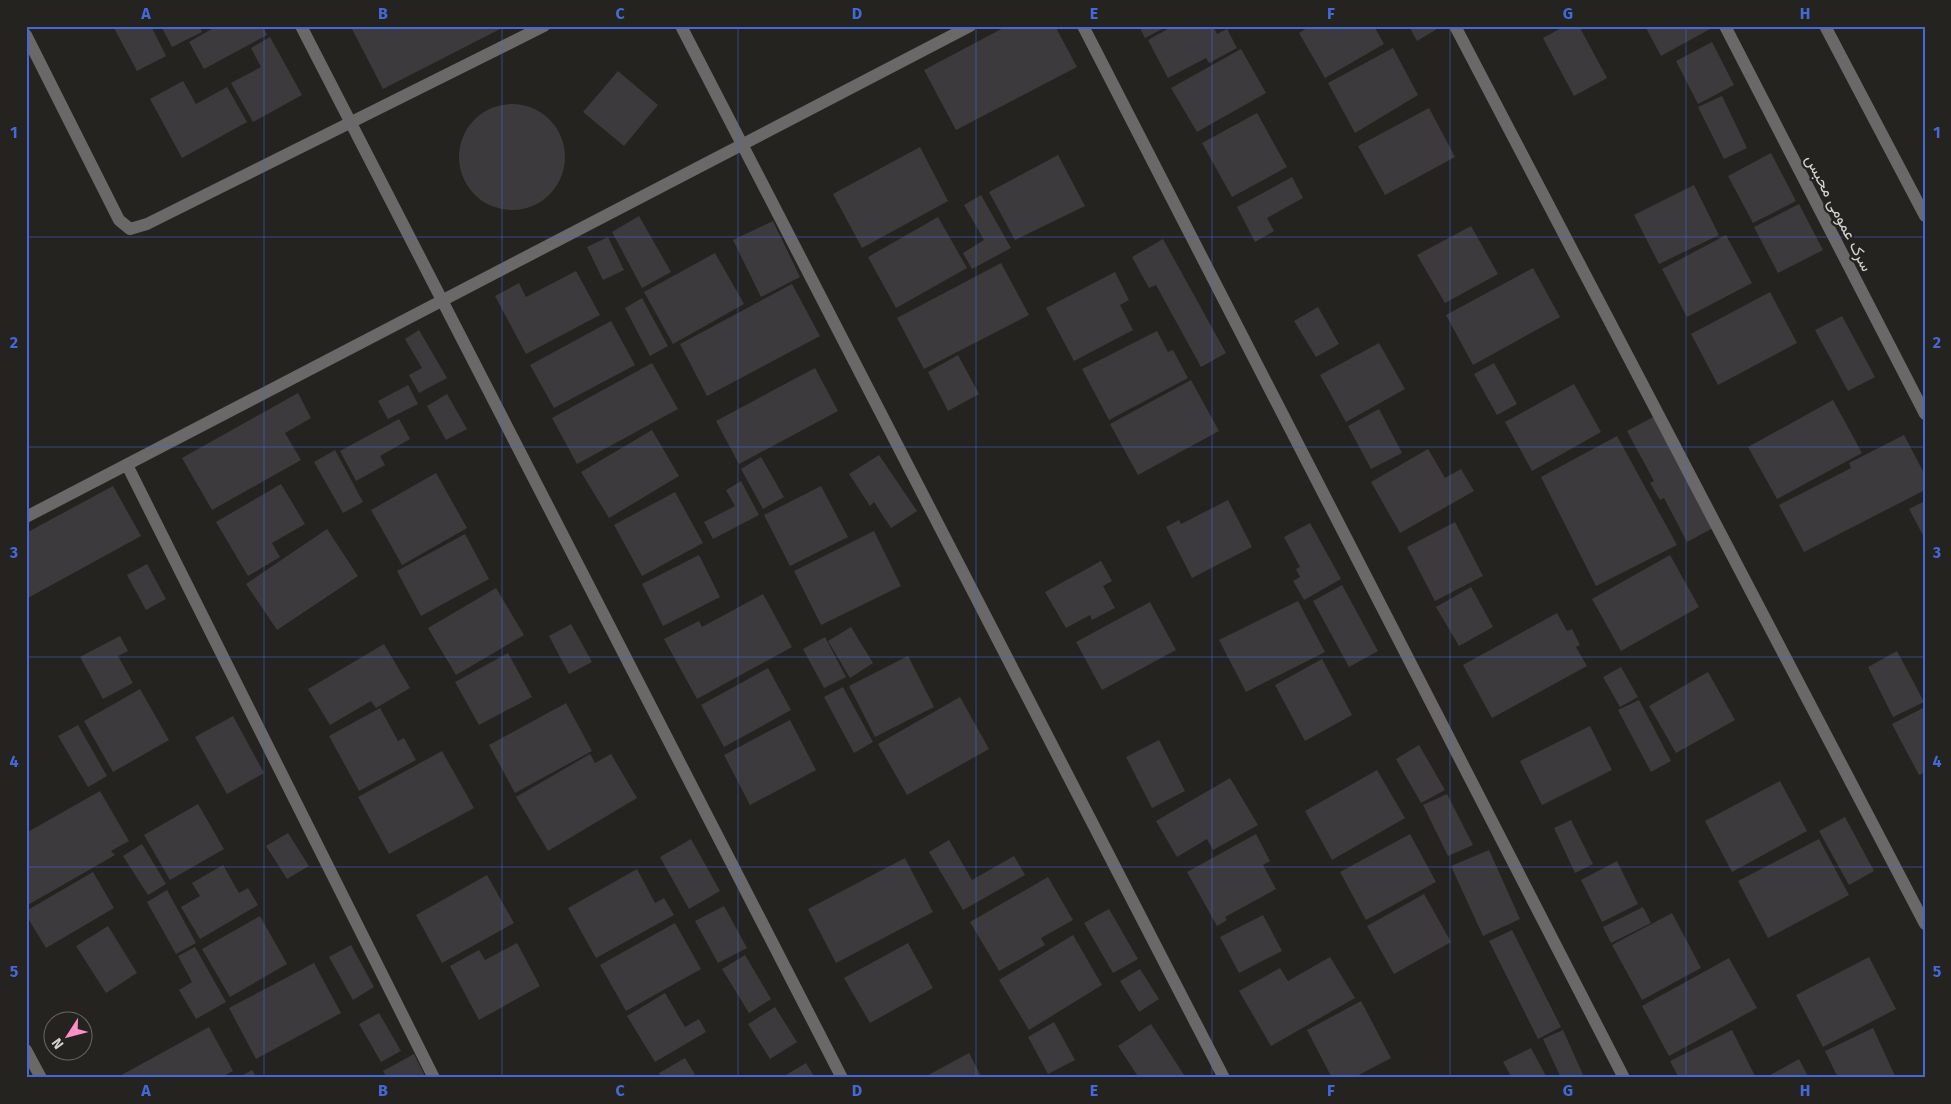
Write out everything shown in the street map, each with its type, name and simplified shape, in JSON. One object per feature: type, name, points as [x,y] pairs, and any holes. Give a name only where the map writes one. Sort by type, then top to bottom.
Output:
[{"type":"street","points":[[301,26],[353,123],[842,1078]]},
{"type":"street","points":[[26,35],[119,220],[130,229],[146,224],[353,123],[544,26]]},
{"type":"street","points":[[681,26],[1224,1078]]},
{"type":"street","points":[[26,518],[970,26]]},
{"type":"street","points":[[1083,26],[1624,1078]]},
{"type":"street","points":[[1456,26],[1925,924]]},
{"type":"street","name":"سرک عمومی محبس","points":[[1725,26],[1925,414]]},
{"type":"street","points":[[1825,26],[1925,216]]},
{"type":"street","points":[[127,465],[434,1078]]},
{"type":"street","points":[[26,1050],[41,1078]]},
{"type":"building","points":[[113,26],[151,26],[166,56],[137,71]]},
{"type":"building","points":[[161,26],[199,26],[202,32],[172,47]]},
{"type":"building","points":[[217,26],[263,26],[267,35],[204,69],[189,42]]},
{"type":"building","points":[[357,26],[506,26],[383,89],[352,29]]},
{"type":"building","points":[[1007,26],[1055,26],[1077,67],[956,130],[924,70]]},
{"type":"building","points":[[1139,26],[1168,26],[1145,38]]},
{"type":"building","points":[[1173,26],[1213,26],[1217,34],[1227,29],[1237,48],[1209,63],[1206,58],[1168,78],[1148,40]]},
{"type":"building","points":[[1310,26],[1374,26],[1384,44],[1325,78],[1299,33]]},
{"type":"building","points":[[1409,26],[1442,26],[1417,41]]},
{"type":"building","points":[[1565,26],[1579,26],[1607,78],[1574,96],[1543,38]]},
{"type":"building","points":[[1645,26],[1709,26],[1710,29],[1661,56]]},
{"type":"building","points":[[270,37],[302,95],[253,122],[231,83],[261,67],[251,48]]},
{"type":"building","points":[[1712,42],[1734,85],[1698,104],[1676,61]]},
{"type":"building","points":[[1393,48],[1418,95],[1355,133],[1328,83]]},
{"type":"building","points":[[1241,49],[1266,93],[1197,132],[1171,88]]},
{"type":"building","points":[[618,71],[658,105],[624,146],[583,112]]},
{"type":"building","points":[[183,81],[196,104],[227,87],[247,122],[182,158],[150,99]]},
{"type":"building","points":[[1722,96],[1747,148],[1724,159],[1698,107]]},
{"type":"building","points":[[512,104],[532,108],[549,120],[561,137],[565,157],[561,177],[549,194],[532,206],[512,210],[492,206],[475,194],[463,177],[459,157],[463,137],[475,120],[492,108]]},
{"type":"building","points":[[1429,108],[1455,157],[1385,195],[1358,146]]},
{"type":"building","points":[[1257,113],[1287,167],[1232,197],[1202,143]]},
{"type":"building","points":[[920,147],[948,201],[862,248],[833,194]]},
{"type":"building","points":[[1771,153],[1796,201],[1753,223],[1728,176]]},
{"type":"building","points":[[1058,155],[1085,206],[1015,240],[989,192]]},
{"type":"building","points":[[1292,177],[1303,198],[1267,218],[1274,231],[1255,242],[1237,207]]},
{"type":"building","points":[[1694,185],[1719,235],[1659,264],[1634,215]]},
{"type":"building","points":[[981,195],[1011,248],[972,269],[963,253],[984,240],[964,205]]},
{"type":"building","points":[[1799,204],[1823,250],[1778,273],[1754,227]]},
{"type":"building","points":[[639,216],[671,272],[642,288],[612,232]]},
{"type":"building","points":[[938,217],[967,268],[896,308],[868,257]]},
{"type":"building","points":[[773,221],[800,277],[761,297],[733,240]]},
{"type":"building","points":[[1471,226],[1498,274],[1445,303],[1417,255]]},
{"type":"building","points":[[1726,235],[1752,283],[1687,317],[1662,269]]},
{"type":"building","points":[[608,237],[624,270],[603,280],[587,247]]},
{"type":"building","points":[[1163,239],[1226,353],[1201,367],[1156,285],[1149,288],[1132,257]]},
{"type":"building","points":[[715,253],[744,304],[673,344],[644,292]]},
{"type":"building","points":[[1001,263],[1029,315],[924,369],[897,318]]},
{"type":"building","points":[[1533,268],[1560,317],[1473,365],[1446,315]]},
{"type":"building","points":[[576,271],[600,315],[526,354],[495,296],[519,283],[526,297]]},
{"type":"building","points":[[1115,272],[1129,300],[1120,305],[1133,330],[1074,361],[1046,308]]},
{"type":"building","points":[[792,284],[820,336],[707,396],[680,344]]},
{"type":"building","points":[[1770,292],[1797,343],[1718,385],[1691,334]]},
{"type":"building","points":[[642,298],[668,346],[650,356],[625,308]]},
{"type":"building","points":[[1318,307],[1339,344],[1316,357],[1294,321]]},
{"type":"building","points":[[1842,316],[1875,377],[1848,391],[1815,330]]},
{"type":"building","points":[[611,321],[635,365],[554,408],[530,365]]},
{"type":"building","points":[[419,330],[447,378],[419,393],[409,375],[422,368],[405,339]]},
{"type":"building","points":[[1157,331],[1168,352],[1173,350],[1188,378],[1109,420],[1082,369]]},
{"type":"building","points":[[1379,343],[1405,389],[1346,422],[1320,375]]},
{"type":"building","points":[[958,355],[979,394],[948,411],[928,372]]},
{"type":"building","points":[[652,363],[678,409],[577,464],[552,418]]},
{"type":"building","points":[[1494,363],[1517,404],[1497,415],[1474,374]]},
{"type":"building","points":[[815,368],[838,411],[739,464],[716,421]]},
{"type":"building","points":[[1191,380],[1219,431],[1138,475],[1110,424]]},
{"type":"building","points":[[1574,384],[1601,432],[1532,471],[1505,422]]},
{"type":"building","points":[[408,385],[418,404],[388,419],[378,401]]},
{"type":"building","points":[[298,393],[311,418],[285,433],[301,460],[212,510],[182,458]]},
{"type":"building","points":[[447,394],[467,429],[446,440],[427,406]]},
{"type":"building","points":[[1833,400],[1862,453],[1777,499],[1748,447]]},
{"type":"building","points":[[1379,409],[1402,453],[1371,469],[1348,426]]},
{"type":"building","points":[[1655,416],[1715,527],[1687,542],[1664,498],[1660,500],[1650,483],[1654,481],[1627,431]]},
{"type":"building","points":[[399,419],[410,439],[380,456],[385,465],[356,481],[340,451]]},
{"type":"building","points":[[652,430],[679,476],[609,518],[581,472]]},
{"type":"building","points":[[1904,435],[1925,475],[1925,490],[1804,552],[1779,505],[1851,468],[1849,463]]},
{"type":"building","points":[[1617,436],[1677,545],[1596,586],[1541,477]]},
{"type":"building","points":[[1428,449],[1445,478],[1461,469],[1474,491],[1400,533],[1371,482]]},
{"type":"building","points":[[335,450],[363,502],[343,513],[314,462]]},
{"type":"building","points":[[879,455],[917,511],[891,528],[874,502],[870,506],[849,474]]},
{"type":"building","points":[[761,457],[784,497],[763,509],[741,469]]},
{"type":"building","points":[[436,473],[467,528],[402,565],[371,510]]},
{"type":"building","points":[[741,481],[759,515],[713,539],[704,522],[735,506],[726,490]]},
{"type":"building","points":[[281,484],[305,524],[272,543],[280,557],[248,576],[216,522]]},
{"type":"building","points":[[113,486],[141,536],[26,599],[26,533]]},
{"type":"building","points":[[821,486],[848,537],[790,566],[764,515]]},
{"type":"building","points":[[675,492],[703,543],[642,576],[614,525]]},
{"type":"building","points":[[1228,500],[1252,547],[1192,578],[1166,527],[1179,520],[1181,524]]},
{"type":"building","points":[[1925,501],[1925,539],[1909,509]]},
{"type":"building","points":[[1455,522],[1483,576],[1435,601],[1407,547]]},
{"type":"building","points":[[1310,523],[1341,579],[1304,600],[1293,581],[1300,577],[1296,569],[1300,567],[1284,537]]},
{"type":"building","points":[[327,529],[358,576],[277,630],[246,584]]},
{"type":"building","points":[[874,531],[901,586],[821,625],[794,571]]},
{"type":"building","points":[[465,534],[489,579],[421,616],[397,571]]},
{"type":"building","points":[[699,555],[720,597],[663,626],[642,584]]},
{"type":"building","points":[[1670,555],[1699,607],[1621,651],[1592,599]]},
{"type":"building","points":[[1101,561],[1112,581],[1103,586],[1115,608],[1092,620],[1090,615],[1066,628],[1045,592]]},
{"type":"building","points":[[147,564],[166,599],[146,610],[127,575]]},
{"type":"building","points":[[1342,585],[1378,651],[1349,667],[1313,601]]},
{"type":"building","points":[[1471,587],[1493,627],[1459,646],[1436,607]]},
{"type":"building","points":[[496,588],[524,635],[456,675],[428,628]]},
{"type":"building","points":[[763,594],[792,647],[697,699],[664,639],[699,621],[702,627]]},
{"type":"building","points":[[1298,601],[1325,652],[1246,692],[1219,640]]},
{"type":"building","points":[[1150,602],[1176,650],[1102,690],[1076,642]]},
{"type":"building","points":[[1557,613],[1567,631],[1572,629],[1580,645],[1576,647],[1587,666],[1492,718],[1463,665]]},
{"type":"building","points":[[571,624],[592,662],[569,674],[549,636]]},
{"type":"building","points":[[851,627],[873,663],[850,678],[828,641]]},
{"type":"building","points":[[120,636],[128,651],[118,656],[133,683],[103,699],[80,657]]},
{"type":"building","points":[[825,637],[846,677],[824,688],[803,649]]},
{"type":"building","points":[[384,644],[410,688],[376,708],[371,701],[330,725],[308,689]]},
{"type":"building","points":[[1897,651],[1924,702],[1893,717],[1868,667]]},
{"type":"building","points":[[508,653],[532,697],[479,725],[455,682]]},
{"type":"building","points":[[908,656],[934,707],[875,737],[849,686]]},
{"type":"building","points":[[1322,659],[1352,715],[1305,741],[1275,685]]},
{"type":"building","points":[[1621,667],[1638,697],[1620,707],[1603,677]]},
{"type":"building","points":[[768,668],[791,710],[724,747],[701,705]]},
{"type":"building","points":[[1708,672],[1735,720],[1676,753],[1649,706]]},
{"type":"building","points":[[843,687],[873,742],[854,753],[824,697]]},
{"type":"building","points":[[140,689],[169,740],[113,772],[84,721]]},
{"type":"building","points":[[960,697],[989,749],[907,795],[878,744]]},
{"type":"building","points":[[1639,700],[1671,761],[1651,772],[1618,710]]},
{"type":"building","points":[[566,703],[592,751],[515,793],[489,745]]},
{"type":"building","points":[[1925,707],[1925,772],[1919,775],[1892,724]]},
{"type":"building","points":[[380,708],[398,741],[404,738],[416,760],[359,791],[329,736]]},
{"type":"building","points":[[233,716],[264,773],[227,794],[195,737]]},
{"type":"building","points":[[790,720],[816,770],[750,805],[724,755]]},
{"type":"building","points":[[78,725],[107,776],[88,787],[58,736]]},
{"type":"building","points":[[1590,726],[1612,770],[1542,805],[1520,761]]},
{"type":"building","points":[[1159,740],[1185,791],[1152,808],[1126,757]]},
{"type":"building","points":[[1419,745],[1445,790],[1421,803],[1396,759]]},
{"type":"building","points":[[442,751],[474,808],[389,854],[358,797]]},
{"type":"building","points":[[590,754],[595,763],[611,754],[637,798],[548,851],[516,797]]},
{"type":"building","points":[[1377,770],[1405,818],[1332,860],[1305,811]]},
{"type":"building","points":[[1230,778],[1258,825],[1213,850],[1207,839],[1177,857],[1156,821]]},
{"type":"building","points":[[1780,781],[1807,831],[1732,872],[1705,821]]},
{"type":"building","points":[[100,791],[129,841],[111,851],[115,855],[26,906],[26,833]]},
{"type":"building","points":[[1447,794],[1473,845],[1448,856],[1423,805]]},
{"type":"building","points":[[198,804],[224,849],[170,880],[144,835]]},
{"type":"building","points":[[1845,817],[1874,871],[1849,885],[1819,831]]},
{"type":"building","points":[[1571,820],[1593,864],[1575,873],[1554,828]]},
{"type":"building","points":[[288,833],[309,866],[287,879],[266,846]]},
{"type":"building","points":[[1256,834],[1270,861],[1263,865],[1276,889],[1225,917],[1227,920],[1217,926],[1187,872]]},
{"type":"building","points":[[1410,834],[1436,882],[1366,920],[1340,872]]},
{"type":"building","points":[[691,839],[720,891],[689,909],[660,857]]},
{"type":"building","points":[[1819,839],[1849,895],[1768,938],[1738,881]]},
{"type":"building","points":[[949,840],[972,880],[1014,856],[1025,875],[963,910],[929,852]]},
{"type":"building","points":[[142,844],[166,884],[148,895],[123,856]]},
{"type":"building","points":[[1489,850],[1520,919],[1483,936],[1451,866]]},
{"type":"building","points":[[905,858],[933,912],[836,963],[808,909]]},
{"type":"building","points":[[1617,861],[1638,904],[1602,922],[1581,880]]},
{"type":"building","points":[[223,865],[239,893],[248,888],[258,905],[200,939],[181,907],[200,896],[192,883]]},
{"type":"building","points":[[637,869],[655,903],[664,898],[674,915],[596,958],[568,908]]},
{"type":"building","points":[[93,872],[114,908],[46,948],[26,915],[26,911]]},
{"type":"building","points":[[487,875],[514,923],[442,963],[416,915]]},
{"type":"building","points":[[1048,877],[1073,920],[1041,938],[1045,945],[999,971],[970,922]]},
{"type":"building","points":[[167,890],[196,943],[176,954],[147,902]]},
{"type":"building","points":[[1424,894],[1451,942],[1394,974],[1367,926]]},
{"type":"building","points":[[724,906],[747,948],[718,963],[695,921]]},
{"type":"building","points":[[1643,907],[1651,923],[1611,943],[1603,927]]},
{"type":"building","points":[[1109,909],[1138,959],[1113,973],[1084,923]]},
{"type":"building","points":[[1672,913],[1701,968],[1642,1000],[1612,945]]},
{"type":"building","points":[[1263,915],[1282,951],[1239,973],[1220,937]]},
{"type":"building","points":[[260,916],[287,964],[230,997],[202,949]]},
{"type":"building","points":[[675,923],[701,969],[626,1011],[600,965]]},
{"type":"building","points":[[108,926],[137,973],[106,993],[76,946]]},
{"type":"building","points":[[1512,930],[1561,1027],[1538,1039],[1489,941]]},
{"type":"building","points":[[1073,935],[1102,985],[1029,1030],[999,980]]},
{"type":"building","points":[[517,943],[540,986],[479,1020],[450,966],[479,950],[485,960]]},
{"type":"building","points":[[908,943],[933,988],[870,1023],[844,978]]},
{"type":"building","points":[[351,945],[374,987],[353,1000],[329,957]]},
{"type":"building","points":[[195,947],[226,1002],[196,1019],[179,990],[192,982],[178,956]]},
{"type":"building","points":[[745,955],[771,999],[749,1013],[722,969]]},
{"type":"building","points":[[1330,957],[1355,998],[1271,1046],[1239,991],[1280,968],[1288,981]]},
{"type":"building","points":[[1869,957],[1896,1009],[1823,1047],[1796,995]]},
{"type":"building","points":[[1729,958],[1757,1008],[1669,1056],[1642,1006]]},
{"type":"building","points":[[314,963],[341,1013],[256,1059],[229,1008]]},
{"type":"building","points":[[1140,969],[1159,999],[1139,1012],[1120,981]]},
{"type":"building","points":[[665,993],[685,1027],[699,1019],[706,1032],[655,1062],[627,1016]]},
{"type":"building","points":[[1361,1001],[1391,1058],[1353,1078],[1332,1078],[1307,1030]]},
{"type":"building","points":[[775,1007],[797,1042],[770,1059],[748,1024]]},
{"type":"building","points":[[379,1013],[401,1051],[381,1062],[359,1024]]},
{"type":"building","points":[[1054,1022],[1075,1060],[1048,1074],[1028,1037]]},
{"type":"building","points":[[1151,1024],[1184,1075],[1180,1078],[1139,1078],[1118,1046]]},
{"type":"building","points":[[209,1027],[233,1071],[220,1078],[116,1078]]},
{"type":"building","points":[[1873,1028],[1896,1078],[1838,1078],[1825,1051]]},
{"type":"building","points":[[1563,1030],[1584,1077],[1582,1078],[1561,1078],[1543,1039]]},
{"type":"building","points":[[1732,1030],[1756,1078],[1679,1078],[1670,1061]]},
{"type":"building","points":[[1531,1048],[1547,1078],[1512,1078],[1503,1062]]},
{"type":"building","points":[[969,1053],[982,1078],[923,1078]]},
{"type":"building","points":[[414,1054],[426,1078],[387,1078],[383,1071]]},
{"type":"building","points":[[685,1058],[697,1078],[662,1078],[659,1073]]},
{"type":"building","points":[[1799,1059],[1809,1078],[1765,1078]]},
{"type":"building","points":[[806,1063],[815,1078],[781,1078]]},
{"type":"building","points":[[252,1070],[257,1078],[238,1078]]}]
